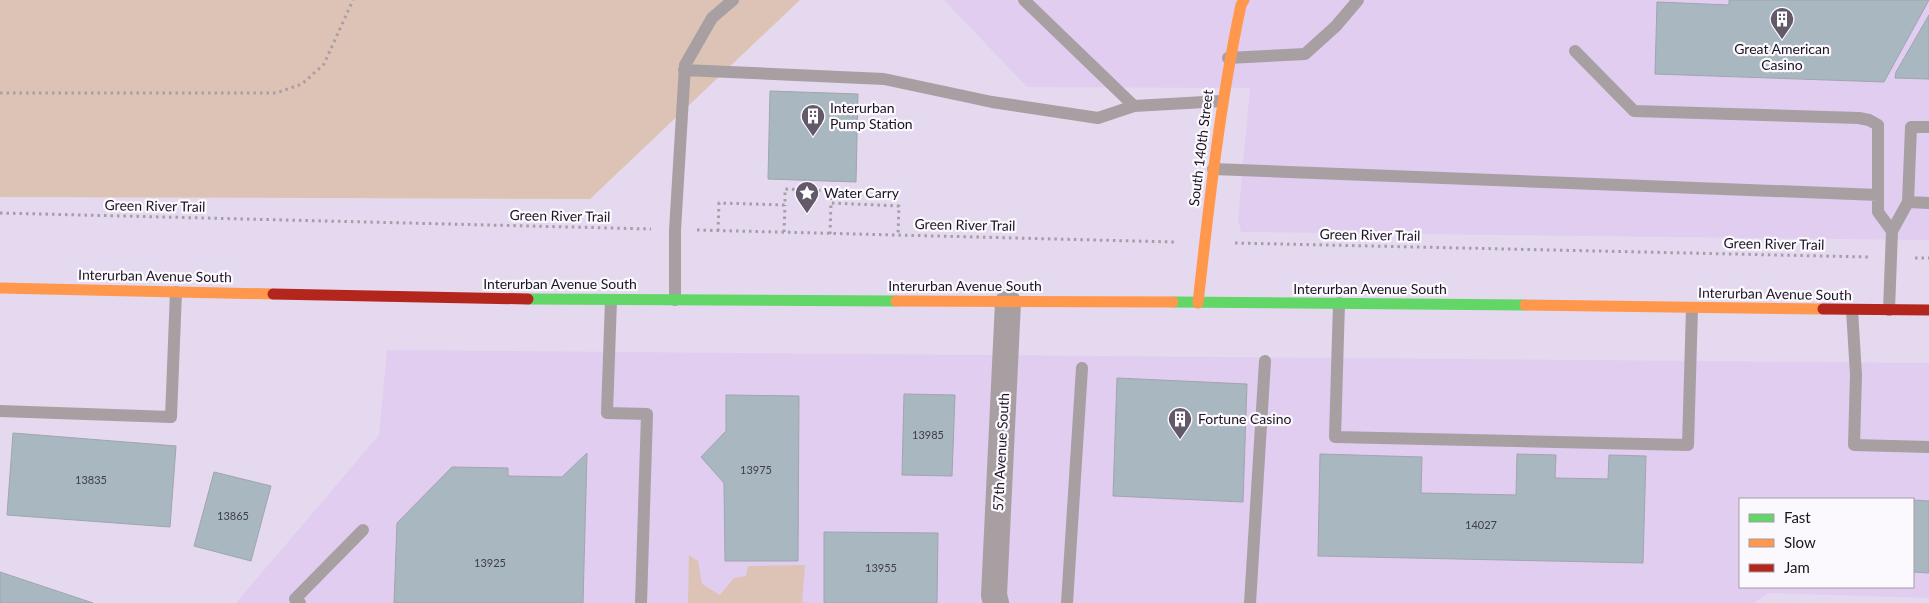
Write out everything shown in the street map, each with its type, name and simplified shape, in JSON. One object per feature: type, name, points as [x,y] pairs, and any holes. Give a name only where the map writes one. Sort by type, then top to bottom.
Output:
[{"type":"main road","name":"South 140th Street","points":[[1198,303],[1228,58],[1240,2]]},
{"type":"main road","name":"Interurban Avenue South","points":[[0,288],[611,300],[1339,303],[1929,310]]},
{"type":"street","name":"57th Avenue South","points":[[996,603],[994,595],[1008,302]]},
{"type":"lane","points":[[675,300],[676,230],[684,65],[712,18],[733,0]]},
{"type":"lane","points":[[1024,0],[1134,106]]},
{"type":"lane","points":[[1228,58],[1305,54],[1336,26],[1358,0]]},
{"type":"lane","points":[[1575,51],[1634,111],[1869,120],[1878,125],[1878,212],[1892,230]]},
{"type":"lane","points":[[684,70],[884,79],[992,102],[1098,118],[1134,106],[1222,101]]},
{"type":"lane","points":[[1889,310],[1892,230],[1908,202],[1911,127],[1929,127]]},
{"type":"lane","points":[[1213,170],[1878,195]]},
{"type":"lane","points":[[1908,202],[1929,203]]},
{"type":"lane","points":[[0,411],[171,417],[176,292]]},
{"type":"lane","points":[[611,300],[607,413],[647,414],[640,603]]},
{"type":"lane","points":[[1339,303],[1335,436],[1688,445],[1692,308]]},
{"type":"lane","points":[[1852,310],[1856,375],[1854,445],[1929,447]]},
{"type":"lane","points":[[1250,603],[1265,361]]},
{"type":"lane","points":[[1066,603],[1082,368]]},
{"type":"lane","points":[[300,603],[295,599],[363,530]]},
{"type":"path","points":[[0,93],[276,93],[302,84],[324,64],[353,0]]},
{"type":"path","points":[[784,232],[785,189],[831,191],[830,234]]},
{"type":"path","points":[[718,231],[719,203],[784,205]]},
{"type":"path","points":[[831,203],[899,206],[898,235]]},
{"type":"path","name":"Green River Trail","points":[[0,213],[830,234],[1929,258]]},
{"type":"shaded area","points":[[0,0],[800,0],[590,199],[0,197]]},
{"type":"shaded area","points":[[944,0],[1929,0],[1929,240],[1241,232],[1238,219],[1250,88],[1027,87]]},
{"type":"shaded area","points":[[387,350],[1929,363],[1929,598],[1769,593],[1754,603],[236,603],[379,435]]},
{"type":"shaded area","points":[[689,555],[698,561],[702,584],[720,595],[734,578],[746,576],[748,566],[805,565],[802,602],[809,603],[688,603]]},
{"type":"building","name":"Great American Casino","points":[[1729,0],[1929,0],[1884,82],[1655,74],[1657,2],[1729,5]]},
{"type":"building","points":[[1929,15],[1929,79],[1895,78],[1896,72]]},
{"type":"building","name":"Interurban Pump Station","points":[[770,91],[858,94],[856,182],[768,179]]},
{"type":"building","name":"Fortune Casino","points":[[1117,378],[1247,384],[1243,502],[1113,496]]},
{"type":"building","points":[[904,394],[955,395],[952,476],[902,475]]},
{"type":"building","points":[[726,395],[799,396],[798,561],[725,561],[724,483],[701,457],[726,431]]},
{"type":"building","points":[[13,433],[176,446],[170,527],[7,515]]},
{"type":"building","points":[[587,453],[583,603],[394,603],[397,523],[452,467],[508,468],[508,476],[562,477]]},
{"type":"building","points":[[1320,454],[1422,457],[1421,493],[1516,495],[1517,454],[1556,455],[1555,478],[1608,479],[1609,455],[1646,456],[1643,563],[1318,556]]},
{"type":"building","points":[[214,472],[271,486],[251,561],[194,546]]},
{"type":"building","points":[[1914,500],[1929,501],[1929,573],[1914,572]]},
{"type":"building","points":[[824,532],[938,533],[937,603],[824,603]]},
{"type":"building","points":[[0,572],[93,603],[0,603]]},
{"type":"traffic: fast","points":[[528,299],[896,301]]},
{"type":"traffic: fast","points":[[1173,302],[1525,305]]},
{"type":"traffic: slow","points":[[1198,303],[1221,116],[1241,5],[1244,0]]},
{"type":"traffic: slow","points":[[0,288],[273,294]]},
{"type":"traffic: slow","points":[[896,301],[1173,302]]},
{"type":"traffic: slow","points":[[1525,305],[1823,309]]},
{"type":"traffic: jam","points":[[273,294],[528,299]]},
{"type":"traffic: jam","points":[[1823,309],[1929,310]]},
{"type":"place","name":"Great American Casino","points":[[1782,40]]},
{"type":"place","name":"Interurban Pump Station","points":[[813,137]]},
{"type":"place","name":"Water Carry","points":[[807,214]]},
{"type":"place","name":"Fortune Casino","points":[[1180,440]]}]
